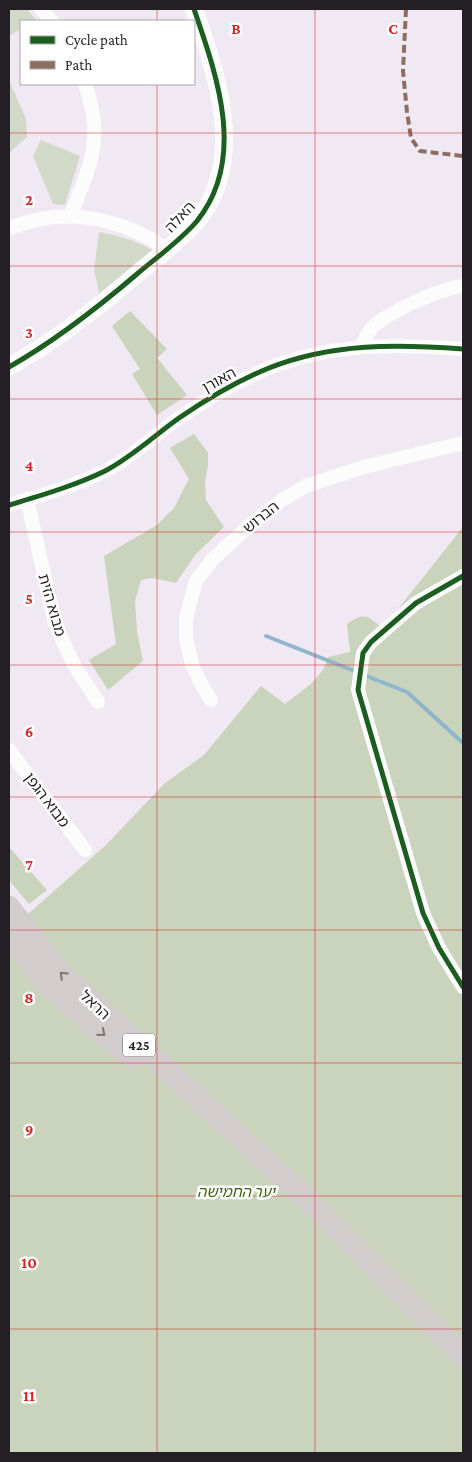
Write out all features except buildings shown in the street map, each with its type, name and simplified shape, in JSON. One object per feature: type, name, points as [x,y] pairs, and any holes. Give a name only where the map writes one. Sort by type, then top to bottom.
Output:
[{"type":"main road","name":"הראל","points":[[9,907],[58,970],[308,1200],[463,1356]]},
{"type":"main road","name":"הראל","points":[[9,935],[45,982],[74,1009],[105,1036],[279,1174]]},
{"type":"street","points":[[41,9],[51,20]]},
{"type":"street","name":"האלה","points":[[9,368],[50,344],[93,312],[196,222],[208,205],[218,184],[225,146],[224,116],[221,98],[194,9]]},
{"type":"street","points":[[70,217],[92,153],[95,137],[85,85]]},
{"type":"street","points":[[9,228],[47,218],[87,218],[142,234],[166,249]]},
{"type":"street","points":[[361,347],[371,329],[390,315],[442,291],[463,286]]},
{"type":"street","name":"האורן","points":[[9,505],[75,484],[106,470],[212,397],[269,368],[329,351],[361,347],[388,345],[463,349]]},
{"type":"street","name":"הברוש","points":[[211,700],[192,664],[186,638],[186,618],[196,581],[212,560],[252,523],[282,500],[306,486],[364,467],[463,443]]},
{"type":"street","name":"מבוא הזית","points":[[27,499],[55,624],[74,665],[98,702]]},
{"type":"street","points":[[463,576],[416,603],[371,642],[363,653],[358,690],[424,913],[440,948],[463,987]]},
{"type":"street","name":"מבוא הגפן","points":[[9,750],[85,850]]},
{"type":"green space","points":[[9,9],[27,9],[36,20],[20,20],[20,30],[9,36]]},
{"type":"green space","points":[[9,80],[26,119],[27,137],[9,153]]},
{"type":"green space","points":[[41,140],[80,156],[65,205],[53,204],[33,156]]},
{"type":"green space","points":[[99,232],[127,239],[154,251],[100,296],[94,270]]},
{"type":"green space","points":[[130,311],[167,349],[157,358],[187,395],[157,415],[132,374],[140,369],[112,326]]},
{"type":"green space","points":[[194,434],[208,453],[205,482],[206,500],[224,527],[195,555],[176,583],[152,578],[141,580],[135,601],[137,631],[143,661],[108,690],[89,660],[116,644],[104,556],[157,525],[174,508],[189,479],[170,448]]},
{"type":"green space","name":"יער החמישה","points":[[463,527],[463,1453],[9,1453],[9,931],[106,845],[164,784],[204,755],[261,686],[285,704],[316,678],[328,657],[350,652],[347,624],[358,618],[366,617],[383,628]]},
{"type":"green space","points":[[9,847],[47,890],[29,904],[9,880]]},
{"type":"waterway","points":[[266,636],[357,672]]},
{"type":"waterway","points":[[364,675],[407,692],[463,743]]},
{"type":"marked path","points":[[406,9],[403,71],[411,138],[420,151],[463,156]]},
{"type":"cycle path","points":[[9,367],[75,324],[168,249],[197,221],[212,197],[221,171],[224,144],[223,117],[211,62],[194,9]]},
{"type":"cycle path","points":[[9,505],[70,486],[105,471],[125,459],[179,418],[211,397],[269,368],[317,354],[365,347],[414,346],[463,349]]},
{"type":"cycle path","points":[[463,576],[416,603],[371,642],[363,653],[358,690],[423,913],[439,948],[463,987]]}]
